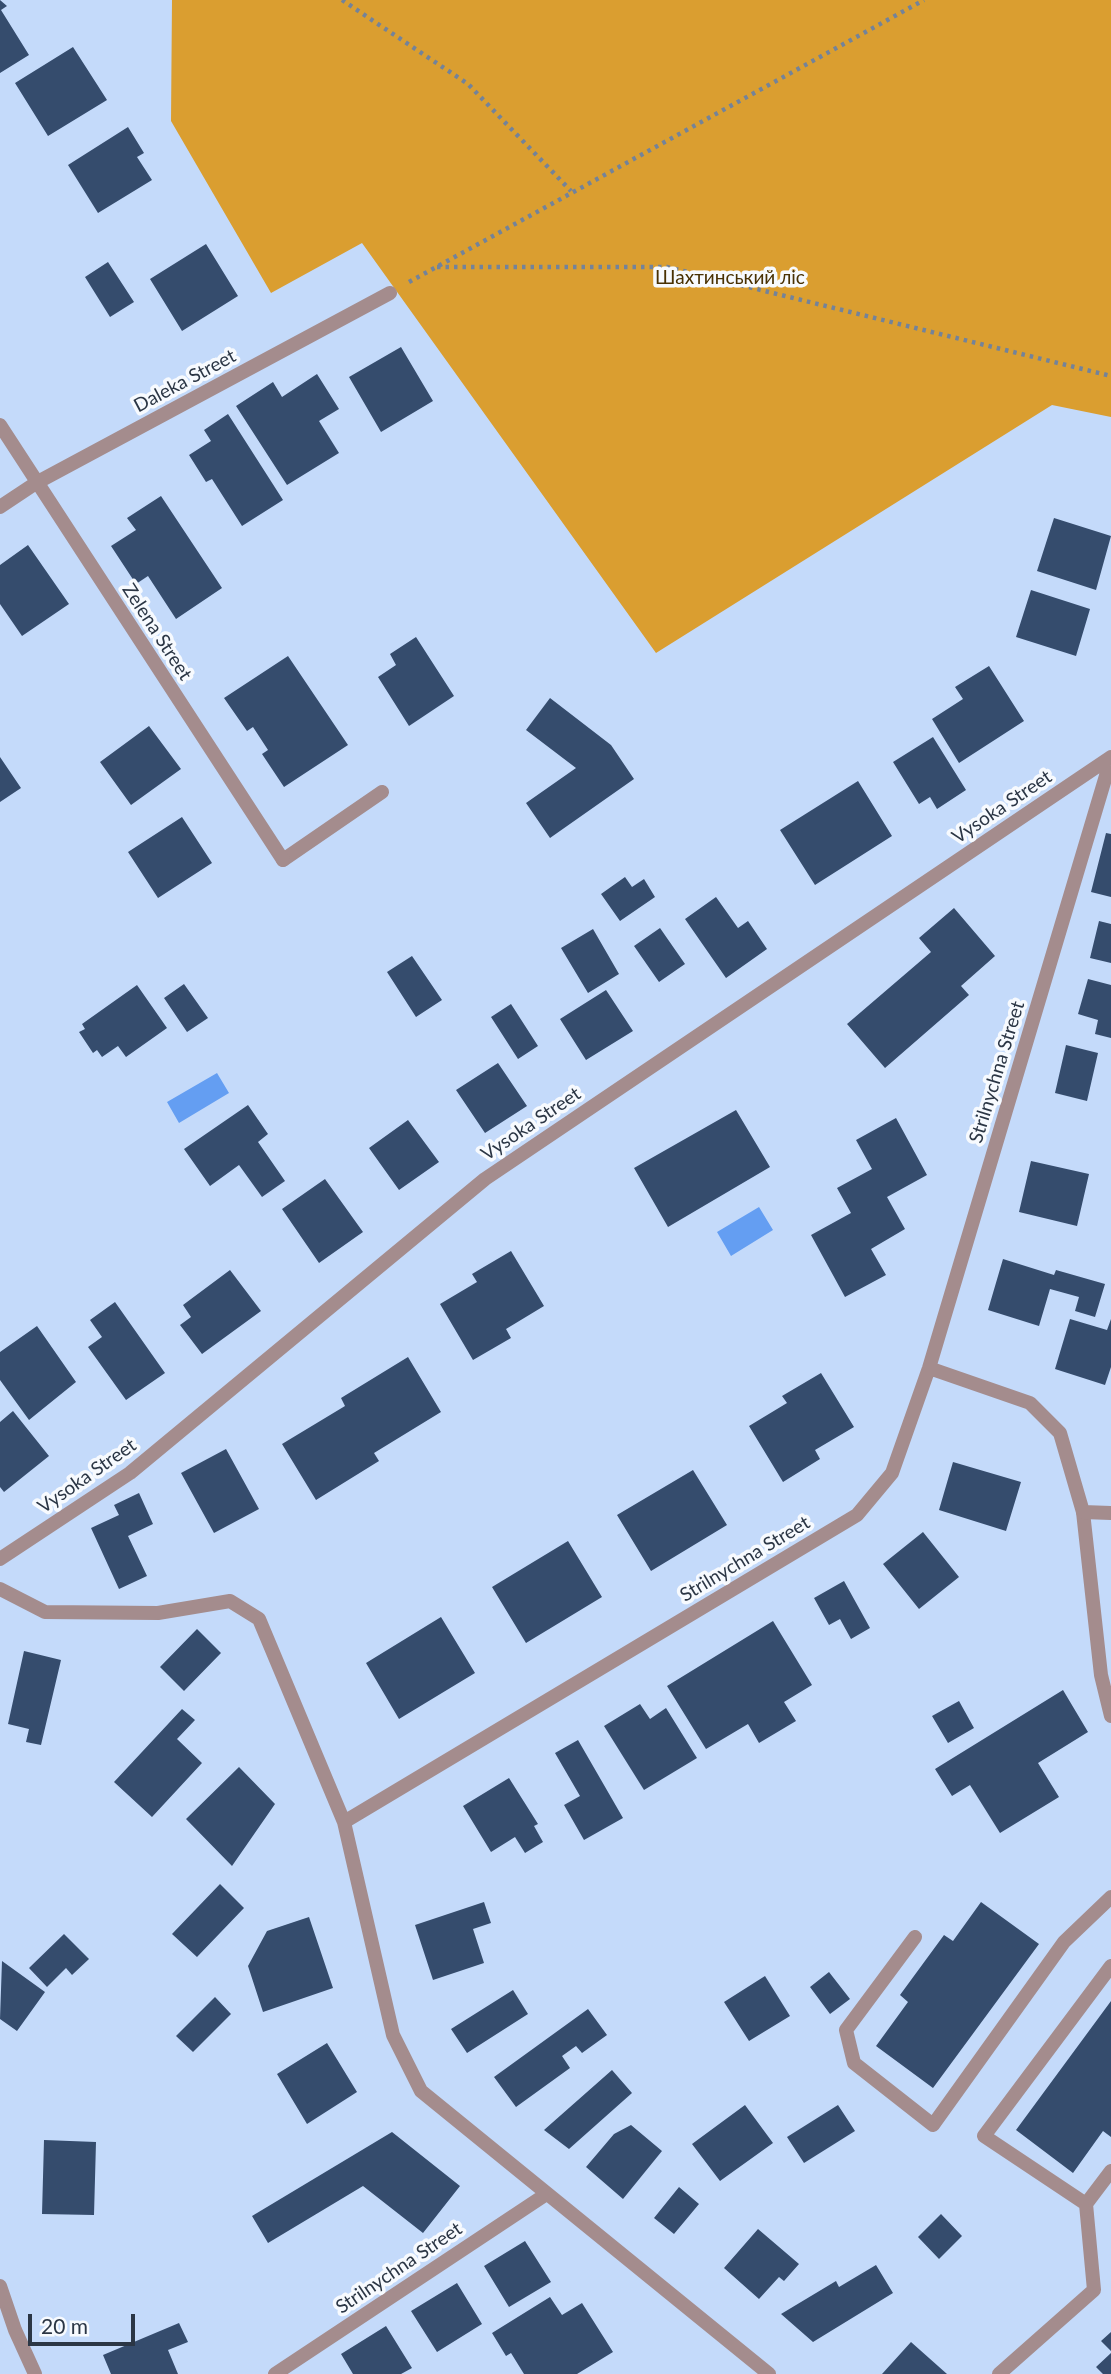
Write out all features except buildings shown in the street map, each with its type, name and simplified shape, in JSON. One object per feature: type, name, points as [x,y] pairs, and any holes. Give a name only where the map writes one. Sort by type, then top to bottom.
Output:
[{"type":"street","name":"Daleka Street","points":[[0,507],[36,483],[390,293]]},
{"type":"street","name":"Zelena Street","points":[[0,425],[283,860],[382,792]]},
{"type":"street","name":"Strilnychna Street","points":[[345,1822],[857,1515],[892,1474],[929,1368],[1111,758]]},
{"type":"street","name":"Vysoka Street","points":[[0,1559],[130,1473],[485,1179],[1111,758]]},
{"type":"street","points":[[929,1368],[1030,1403],[1060,1433],[1083,1512],[1101,1675],[1111,1716]]},
{"type":"street","points":[[1083,1512],[1111,1513]]},
{"type":"street","points":[[0,1588],[45,1612],[158,1614],[230,1601],[259,1619],[345,1822],[393,2035],[421,2091],[545,2195],[769,2374]]},
{"type":"street","points":[[915,1937],[846,2030],[854,2063],[933,2125],[1064,1942],[1111,1897]]},
{"type":"street","points":[[1086,2204],[984,2136],[1111,1966]]},
{"type":"street","points":[[999,2374],[1094,2290],[1086,2204],[1111,2171]]},
{"type":"street","name":"Strilnychna Street","points":[[275,2374],[545,2195]]},
{"type":"street","points":[[0,2286],[15,2330],[35,2374]]},
{"type":"path","points":[[342,0],[468,84],[571,191]]},
{"type":"path","points":[[390,293],[571,191],[924,0]]},
{"type":"path","points":[[437,267],[667,267],[1111,376]]},
{"type":"green space","name":"Шахтинський ліс","points":[[172,0],[1111,0],[1111,417],[1052,405],[656,653],[362,243],[271,293],[171,121]]},
{"type":"water","points":[[217,1073],[229,1093],[179,1123],[167,1102]]},
{"type":"water","points":[[759,1207],[773,1230],[731,1256],[717,1232]]}]
